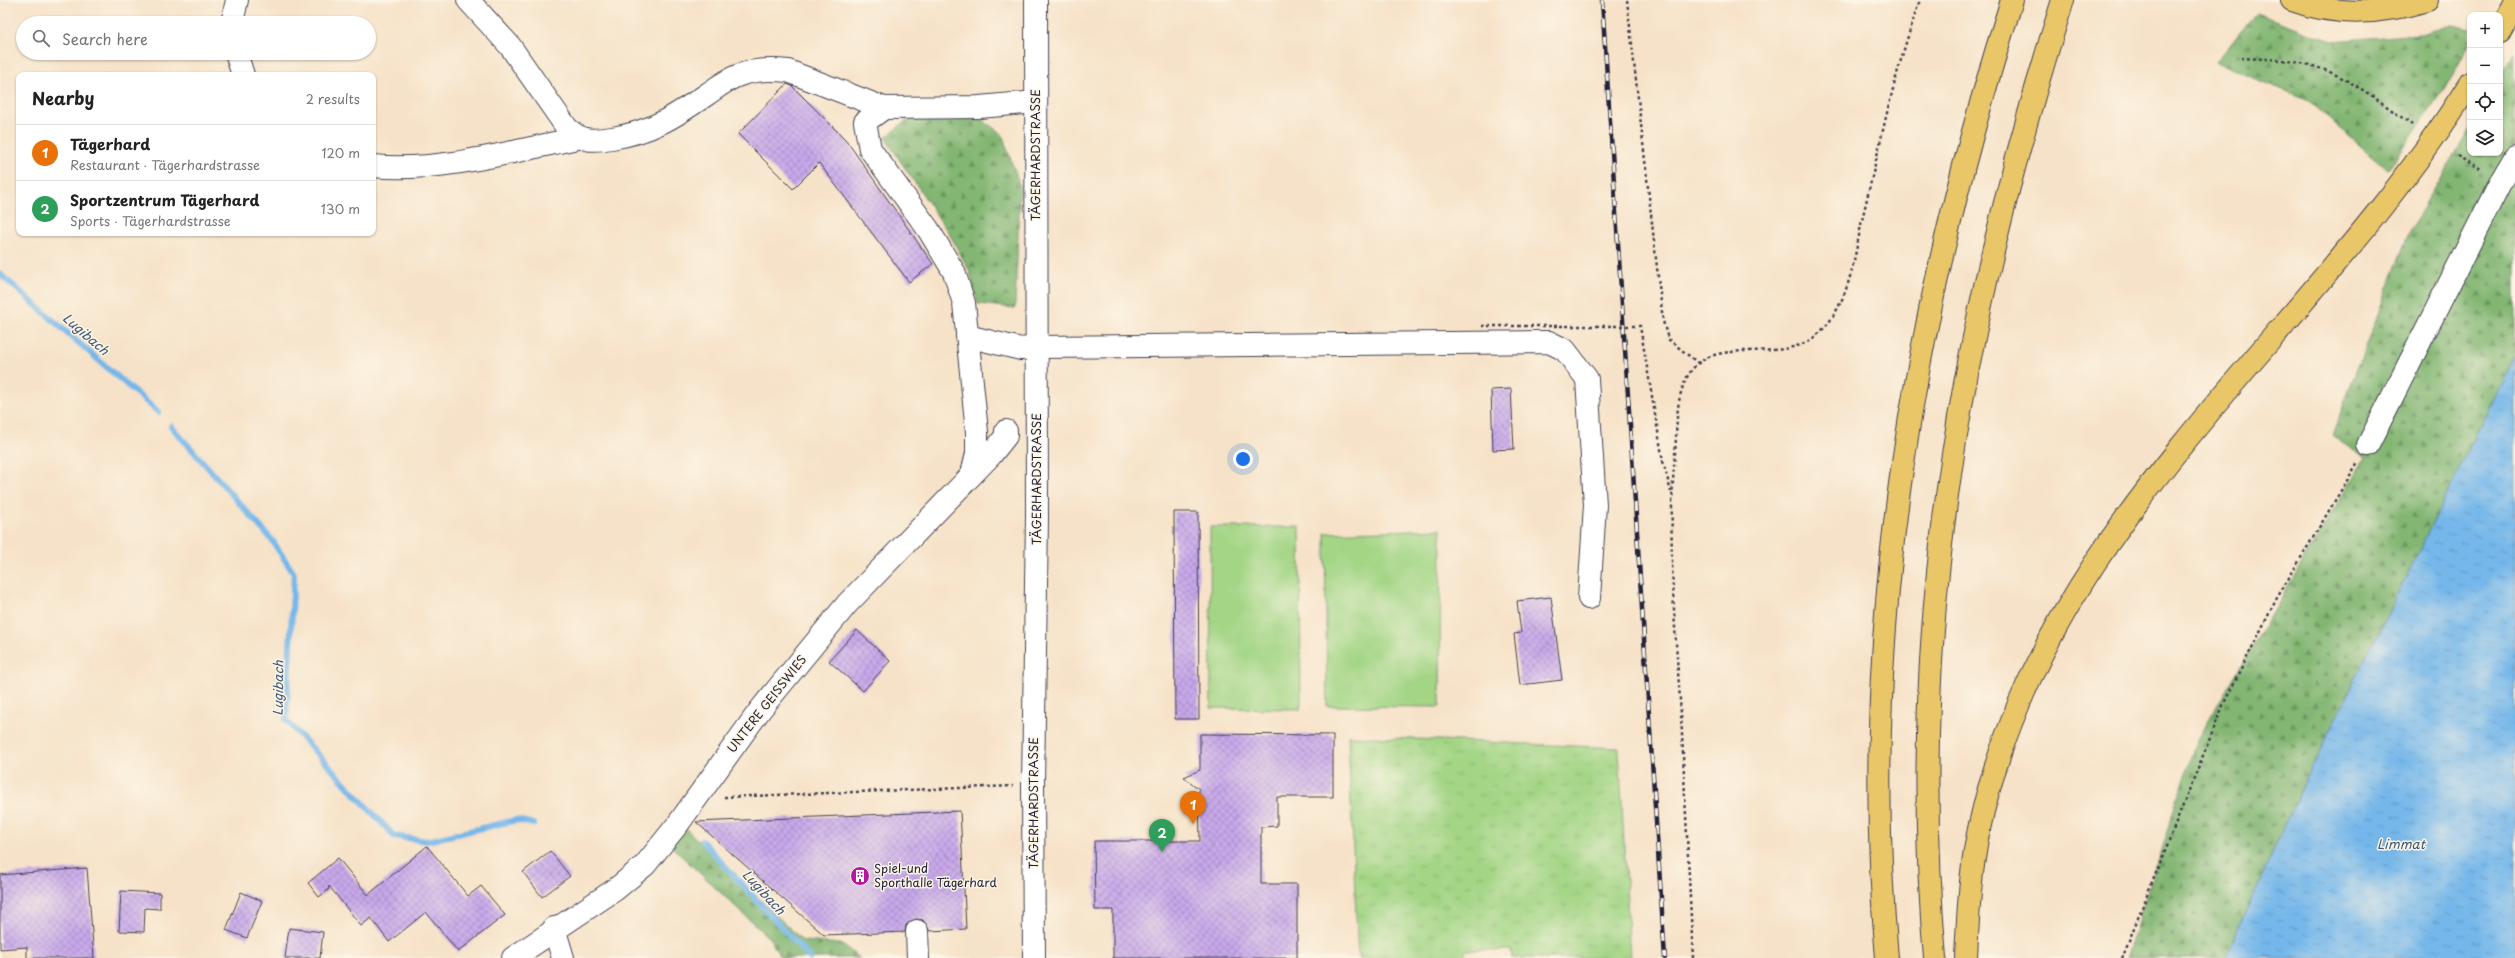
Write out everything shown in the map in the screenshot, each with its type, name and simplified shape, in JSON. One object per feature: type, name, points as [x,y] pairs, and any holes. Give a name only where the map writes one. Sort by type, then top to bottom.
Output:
[{"type":"highway","points":[[1887,958],[1880,853],[1878,745],[1883,630],[1894,517],[1911,403],[1940,264],[1975,126],[2012,0]]},
{"type":"highway","points":[[1935,958],[1928,858],[1926,746],[1931,634],[1942,523],[1958,411],[1993,248],[2021,139],[2062,0]]},
{"type":"highway","points":[[2292,0],[2329,11],[2352,13],[2398,9],[2427,0]]},
{"type":"highway","points":[[2503,26],[2515,4]]},
{"type":"highway","points":[[1966,958],[1974,856],[1985,802],[1998,757],[2019,702],[2060,617],[2093,564],[2155,477],[2368,225],[2428,147],[2469,84]]},
{"type":"street","points":[[234,16],[237,0]]},
{"type":"street","points":[[468,0],[510,46],[567,128],[578,138]]},
{"type":"street","name":"TÄGERHARDSTRASSE","points":[[1034,958],[1033,786],[1037,518],[1036,0]]},
{"type":"street","points":[[238,60],[242,72]]},
{"type":"street","points":[[376,166],[393,168],[431,166],[578,138],[598,140],[635,135],[665,122],[736,76],[754,71],[772,69],[788,71],[884,108],[979,107],[1036,102]]},
{"type":"street","points":[[884,108],[865,122],[870,149],[928,229],[954,272],[964,303],[977,432],[977,453],[972,474]]},
{"type":"street","points":[[2368,445],[2502,179],[2515,157]]},
{"type":"street","points":[[967,336],[1021,349],[1037,347],[1549,342],[1565,350],[1587,379],[1595,504],[1588,598]]},
{"type":"street","name":"UNTERE GEISSWIES","points":[[513,958],[554,928],[616,888],[645,865],[760,710],[847,604],[991,455],[1006,436],[1006,431]]},
{"type":"street","points":[[554,928],[563,958]]},
{"type":"street","points":[[917,931],[918,958]]},
{"type":"path","points":[[1627,0],[1663,321],[1668,339],[1698,363]]},
{"type":"path","points":[[1693,958],[1674,618],[1671,494],[1681,394],[1686,378],[1698,363],[1710,355],[1728,352],[1785,350],[1802,344],[1818,334],[1832,317],[1841,302],[1849,278],[1883,127],[1920,0]]},
{"type":"path","points":[[2240,58],[2293,62],[2326,70],[2376,99],[2412,125]]},
{"type":"path","points":[[2457,156],[2466,161]]},
{"type":"path","points":[[1482,326],[1640,326],[1663,461],[1671,494]]},
{"type":"path","points":[[2122,958],[2224,702],[2277,598],[2368,445]]},
{"type":"path","points":[[696,798],[1033,786]]},
{"type":"green space","points":[[2256,13],[2331,41],[2421,34],[2452,25],[2467,28],[2467,48],[2452,77],[2388,170],[2309,101],[2216,62]]},
{"type":"green space","points":[[2515,53],[2515,356],[2301,790],[2225,958],[2126,958],[2196,741],[2365,457],[2332,435],[2409,232],[2467,134],[2467,156],[2503,156],[2503,73]]},
{"type":"green space","points":[[971,112],[1002,134],[1020,186],[1015,308],[978,304],[970,272],[950,235],[885,138],[908,119]]},
{"type":"green space","points":[[1210,527],[1300,527],[1301,709],[1211,708]]},
{"type":"green space","points":[[1441,529],[1440,707],[1327,706],[1325,533]]},
{"type":"green space","points":[[1348,736],[1619,748],[1630,958],[1512,958],[1511,950],[1465,950],[1464,958],[1358,958]]},
{"type":"green space","points":[[683,826],[803,941],[841,944],[860,958],[781,958],[770,939],[672,847]]},
{"type":"water","name":"Limmat","points":[[2515,356],[2515,958],[2225,958],[2301,790]]},
{"type":"building","points":[[787,84],[792,86],[846,140],[933,264],[909,282],[819,163],[793,189],[738,134]]},
{"type":"building","points":[[1511,389],[1514,449],[1493,450],[1491,390]]},
{"type":"building","points":[[1174,512],[1198,512],[1199,719],[1175,719]]},
{"type":"building","points":[[1551,597],[1562,680],[1520,685],[1514,634],[1521,633],[1517,601]]},
{"type":"building","points":[[857,630],[890,661],[863,691],[829,661]]},
{"type":"building","points":[[1200,734],[1333,735],[1333,797],[1277,797],[1277,826],[1261,827],[1261,884],[1297,884],[1297,958],[1113,958],[1113,910],[1095,910],[1094,841],[1200,841],[1199,789],[1184,777],[1200,770]]},
{"type":"building","name":"Spiel-und Sporthalle Tägerhard","points":[[960,811],[966,929],[930,931],[923,920],[916,919],[906,925],[905,932],[824,935],[696,822]]},
{"type":"building","points":[[427,846],[468,896],[481,886],[505,915],[458,952],[426,912],[389,942],[371,918],[361,926],[329,886],[328,890],[319,897],[308,883],[338,858],[368,895]]},
{"type":"building","points":[[550,851],[570,876],[542,897],[523,872]]},
{"type":"building","points":[[87,868],[94,958],[27,958],[27,947],[0,949],[0,875]]},
{"type":"building","points":[[121,891],[160,893],[160,909],[145,908],[144,932],[119,931]]},
{"type":"building","points":[[241,892],[262,901],[247,938],[226,930]]},
{"type":"building","points":[[289,928],[323,932],[320,958],[285,958]]},
{"type":"waterway","name":"Lugibach","points":[[0,274],[158,412]]},
{"type":"waterway","name":"Lugibach","points":[[171,426],[272,540],[294,574],[286,720],[394,836],[427,841],[516,820],[534,824]]},
{"type":"waterway","name":"Lugibach","points":[[702,841],[810,958]]},
{"type":"railway","points":[[1602,0],[1665,958]]},
{"type":"place","name":"Tägerhard","points":[[1193,824]]},
{"type":"place","name":"Sportzentrum Tägerhard","points":[[1162,852]]},
{"type":"place","name":"Spiel-und Sporthalle Tägerhard","points":[[860,876]]}]
